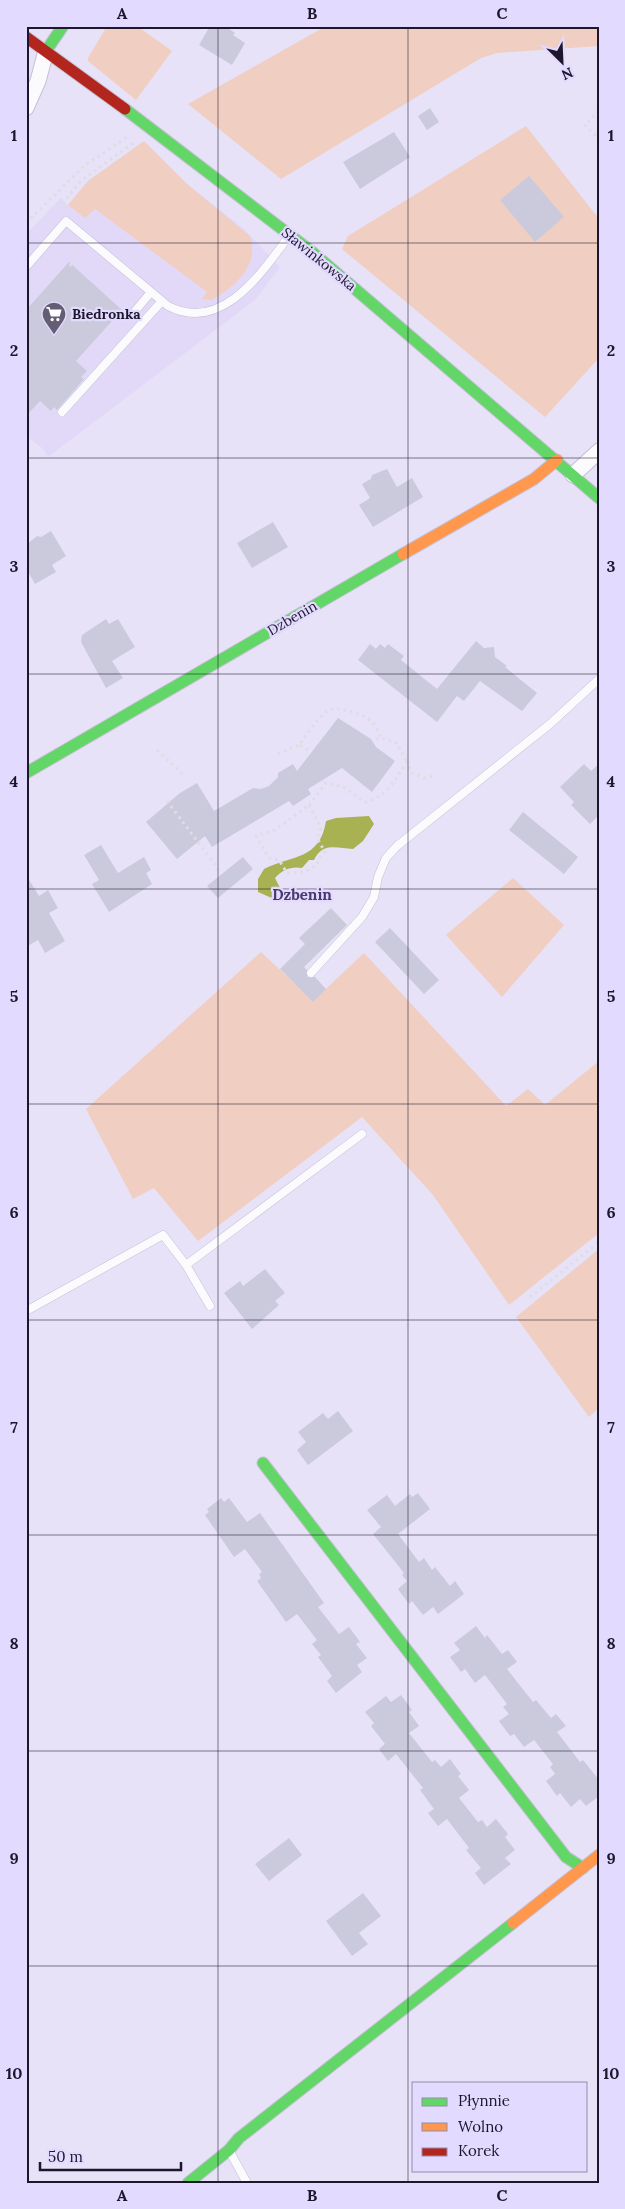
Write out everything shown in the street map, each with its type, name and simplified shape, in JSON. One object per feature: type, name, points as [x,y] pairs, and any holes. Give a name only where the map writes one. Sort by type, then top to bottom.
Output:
[{"type":"street","points":[[26,108],[38,81],[46,51],[63,26]]},
{"type":"street","name":"Sławinkowska","points":[[26,37],[144,123],[290,235],[557,460],[599,498]]},
{"type":"street","points":[[573,475],[599,451]]},
{"type":"street","name":"Dzbenin","points":[[26,774],[202,669],[534,479],[557,460]]},
{"type":"street","points":[[263,1463],[566,1857],[583,1868]]},
{"type":"street","points":[[188,2183],[229,2150],[239,2138],[599,1855]]},
{"type":"lane","points":[[26,267],[66,221],[175,310],[204,312],[222,307],[241,295],[290,235]]},
{"type":"lane","points":[[131,316],[151,292]]},
{"type":"lane","points":[[62,412],[162,301]]},
{"type":"lane","points":[[311,972],[362,917],[374,897],[378,877],[386,858],[397,846],[550,724],[599,679]]},
{"type":"lane","points":[[186,1265],[362,1134]]},
{"type":"lane","points":[[26,1311],[163,1235],[186,1265],[210,1306]]},
{"type":"lane","points":[[229,2150],[247,2183]]},
{"type":"path","points":[[599,111],[585,125],[599,139]]},
{"type":"path","points":[[66,211],[62,204],[81,181],[126,150],[142,136],[144,123]]},
{"type":"path","points":[[26,223],[84,166],[136,131],[144,123]]},
{"type":"path","points":[[70,266],[85,238]]},
{"type":"path","points":[[278,754],[299,745],[328,710],[336,708],[366,717],[373,722],[381,738]]},
{"type":"path","points":[[376,739],[381,738],[397,743],[412,773],[424,778],[432,776]]},
{"type":"path","points":[[299,745],[308,750]]},
{"type":"path","points":[[157,750],[184,775]]},
{"type":"path","points":[[308,805],[321,828],[317,838],[325,852],[318,858],[317,865],[304,872],[287,873],[279,860],[269,858],[256,836],[275,830],[308,805],[326,783],[343,787],[365,802],[374,800],[388,791],[407,762]]},
{"type":"path","points":[[167,801],[218,870]]},
{"type":"path","points":[[530,1297],[599,1242]]},
{"type":"shaded area","points":[[107,26],[137,26],[172,51],[136,100],[88,61]]},
{"type":"shaded area","points":[[326,26],[599,26],[599,46],[497,53],[481,58],[281,179],[188,104]]},
{"type":"shaded area","points":[[526,126],[599,219],[599,358],[545,417],[342,249],[348,236]]},
{"type":"shaded area","points":[[144,141],[187,184],[244,229],[280,267],[255,300],[48,457],[42,448],[26,436],[26,234],[61,198],[68,205],[88,181]]},
{"type":"shaded area","points":[[144,141],[187,184],[250,236],[252,257],[248,266],[237,282],[212,300],[202,299],[207,292],[95,209],[85,218],[68,205],[88,181]]},
{"type":"shaded area","points":[[369,816],[374,824],[363,841],[353,849],[326,848],[317,854],[314,860],[309,860],[302,868],[290,868],[281,873],[275,878],[281,890],[281,897],[274,899],[258,892],[258,879],[264,869],[311,850],[323,834],[326,821],[336,818]]},
{"type":"shaded area","points":[[513,878],[564,925],[502,997],[446,935]]},
{"type":"shaded area","points":[[261,952],[313,1001],[364,953],[506,1106],[528,1089],[545,1105],[599,1061],[599,1233],[509,1305],[433,1195],[362,1117],[198,1241],[154,1188],[133,1199],[86,1109]]},
{"type":"shaded area","points":[[599,1249],[599,1408],[589,1417],[516,1317]]},
{"type":"building","points":[[210,26],[225,26],[235,33],[233,35],[245,43],[232,65],[199,45]]},
{"type":"building","points":[[430,108],[439,122],[427,130],[418,116]]},
{"type":"building","points":[[394,132],[410,157],[360,189],[343,162]]},
{"type":"building","points":[[529,176],[564,217],[535,242],[500,200]]},
{"type":"building","points":[[69,262],[122,310],[76,361],[87,371],[81,377],[84,379],[57,410],[54,407],[51,411],[40,401],[26,416],[26,310]]},
{"type":"building","points":[[387,469],[397,487],[412,478],[423,497],[373,527],[359,505],[370,498],[362,484],[371,479],[372,475]]},
{"type":"building","points":[[273,522],[288,547],[252,568],[237,543]]},
{"type":"building","points":[[51,531],[66,556],[52,565],[56,572],[35,584],[26,568],[26,545],[37,536],[41,537]]},
{"type":"building","points":[[106,619],[109,624],[118,619],[135,647],[112,661],[123,678],[106,688],[81,642],[82,635]]},
{"type":"building","points":[[476,641],[484,648],[494,647],[495,657],[537,693],[522,711],[480,681],[464,701],[457,696],[437,722],[358,660],[370,644],[376,649],[380,644],[385,648],[388,644],[404,656],[401,660],[437,689]]},
{"type":"building","points":[[338,718],[371,739],[376,747],[395,761],[372,792],[342,768],[308,789],[311,794],[293,806],[289,801],[212,847],[205,836],[177,859],[146,822],[180,793],[197,783],[214,811],[253,788],[261,789],[269,786],[278,777],[278,773],[293,764],[297,771]]},
{"type":"building","points":[[584,764],[591,771],[599,764],[599,815],[590,824],[571,805],[574,802],[560,787]]},
{"type":"building","points":[[523,812],[578,857],[564,874],[509,830]]},
{"type":"building","points":[[101,845],[118,873],[144,857],[151,870],[146,873],[152,884],[109,912],[92,884],[99,880],[84,855]]},
{"type":"building","points":[[243,857],[253,869],[218,898],[207,886]]},
{"type":"building","points":[[26,875],[39,896],[48,890],[58,908],[49,913],[65,941],[45,953],[38,940],[26,947]]},
{"type":"building","points":[[331,908],[347,925],[304,967],[307,970],[307,977],[315,977],[326,989],[313,1002],[280,969],[305,944],[299,938]]},
{"type":"building","points":[[390,928],[439,980],[424,994],[375,942]]},
{"type":"building","points":[[265,1269],[285,1293],[275,1301],[279,1305],[252,1329],[224,1293],[240,1281],[243,1286]]},
{"type":"building","points":[[338,1411],[353,1431],[308,1465],[297,1450],[306,1442],[298,1432],[323,1413],[328,1419]]},
{"type":"building","points":[[418,1493],[430,1509],[398,1534],[419,1562],[424,1558],[432,1570],[435,1567],[450,1586],[455,1581],[464,1594],[438,1614],[433,1607],[423,1615],[412,1601],[409,1604],[398,1589],[407,1581],[402,1575],[404,1573],[373,1534],[381,1527],[367,1510],[387,1495],[395,1506],[410,1494],[412,1497]]},
{"type":"building","points":[[221,1498],[224,1502],[229,1498],[247,1522],[260,1513],[324,1603],[318,1607],[339,1634],[349,1627],[360,1642],[356,1644],[367,1658],[357,1665],[362,1672],[336,1693],[327,1681],[332,1676],[318,1657],[321,1655],[312,1644],[317,1640],[297,1614],[286,1622],[257,1581],[261,1578],[259,1574],[262,1572],[245,1549],[234,1557],[205,1515],[209,1512],[207,1509]]},
{"type":"building","points":[[476,1626],[485,1638],[487,1635],[502,1654],[508,1650],[517,1662],[507,1669],[533,1702],[536,1700],[551,1718],[556,1714],[566,1726],[557,1732],[580,1762],[583,1760],[599,1780],[599,1796],[586,1806],[580,1799],[571,1807],[560,1793],[557,1796],[546,1781],[555,1774],[550,1767],[553,1764],[534,1740],[524,1747],[514,1734],[510,1736],[499,1721],[509,1714],[503,1707],[507,1704],[485,1675],[475,1683],[465,1669],[461,1672],[450,1657],[460,1650],[454,1643]]},
{"type":"building","points":[[401,1695],[412,1710],[409,1712],[419,1726],[409,1733],[432,1762],[435,1760],[441,1767],[450,1759],[461,1774],[458,1776],[469,1790],[459,1798],[478,1822],[482,1820],[487,1827],[496,1819],[508,1834],[505,1837],[515,1850],[505,1858],[511,1864],[484,1885],[475,1873],[481,1868],[466,1850],[469,1848],[447,1819],[438,1826],[428,1813],[434,1809],[420,1790],[423,1788],[396,1754],[388,1761],[379,1749],[385,1744],[371,1726],[374,1723],[365,1712],[386,1696],[391,1702]]},
{"type":"building","points":[[289,1838],[302,1855],[269,1881],[255,1864]]},
{"type":"building","points":[[363,1893],[381,1916],[359,1933],[368,1944],[352,1956],[326,1921]]},
{"type":"traffic: fast","points":[[46,51],[63,26]]},
{"type":"traffic: fast","points":[[125,109],[312,252],[599,498]]},
{"type":"traffic: fast","points":[[26,773],[403,554]]},
{"type":"traffic: fast","points":[[263,1463],[566,1857],[583,1868]]},
{"type":"traffic: fast","points":[[188,2183],[229,2150],[239,2138],[513,1923]]},
{"type":"traffic: slow","points":[[403,554],[534,479],[557,460]]},
{"type":"traffic: slow","points":[[513,1923],[599,1855]]},
{"type":"traffic: jam","points":[[26,37],[125,109]]},
{"type":"place","name":"Biedronka","points":[[54,335]]},
{"type":"district","name":"Dzbenin","points":[[302,895]]}]
